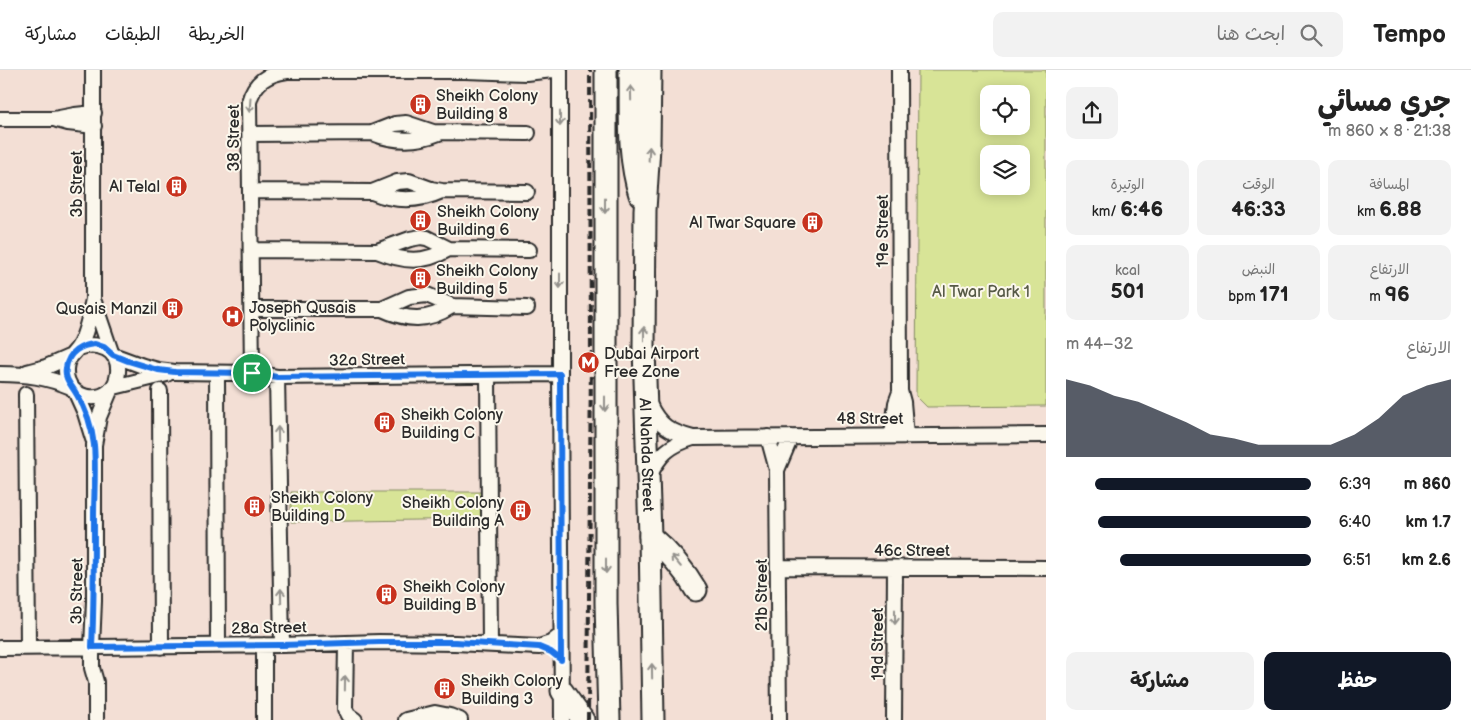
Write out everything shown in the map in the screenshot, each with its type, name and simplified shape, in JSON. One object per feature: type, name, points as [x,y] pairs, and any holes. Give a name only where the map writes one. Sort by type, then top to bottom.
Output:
[{"type":"main road","points":[[606,70],[606,593],[609,720]]},
{"type":"main road","points":[[630,70],[632,162],[645,210]]},
{"type":"main road","name":"Al Nahda Street","points":[[650,70],[650,147],[645,210],[644,348],[653,720]]},
{"type":"main road","points":[[650,536],[676,561],[696,590]]},
{"type":"main road","points":[[559,711],[583,720]]},
{"type":"street","name":"3b Street","points":[[74,352],[88,320],[93,299],[93,70]]},
{"type":"street","name":"38 Street","points":[[252,373],[250,102],[253,90],[262,80],[287,71],[526,73],[553,70]]},
{"type":"street","points":[[559,711],[561,660],[560,70]]},
{"type":"street","name":"19e Street","points":[[899,70],[900,391],[903,402],[906,436]]},
{"type":"street","points":[[0,119],[54,119],[75,114],[94,120]]},
{"type":"street","points":[[250,134],[372,133],[395,124],[406,123],[433,132],[528,133]]},
{"type":"street","points":[[372,192],[397,182],[409,181],[442,191],[527,192]]},
{"type":"street","points":[[250,191],[372,192],[388,198],[407,200],[425,198],[442,191]]},
{"type":"street","points":[[251,250],[377,250],[416,238],[427,238],[449,249],[529,250]]},
{"type":"street","points":[[377,250],[395,258],[414,260],[432,257],[449,249]]},
{"type":"street","points":[[382,309],[408,297],[422,295],[433,296],[452,306],[527,308]]},
{"type":"street","name":"3b Street","points":[[93,299],[112,354]]},
{"type":"street","points":[[252,309],[382,309],[399,316],[417,319],[436,315],[452,306]]},
{"type":"street","points":[[0,374],[22,374],[47,378],[85,396],[94,398],[102,396],[112,389],[117,381],[118,368],[112,354],[104,347],[95,344],[86,345],[46,367],[22,374]]},
{"type":"street","points":[[74,352],[66,367],[66,377],[74,390]]},
{"type":"street","name":"32a Street","points":[[112,354],[143,366],[175,372],[252,373],[277,377],[560,374]]},
{"type":"street","name":"32a Street","points":[[112,389],[144,378],[175,372]]},
{"type":"street","points":[[217,373],[218,645]]},
{"type":"street","points":[[488,376],[490,645]]},
{"type":"street","points":[[277,377],[282,645]]},
{"type":"street","name":"3b Street","points":[[96,720],[96,682],[92,668],[98,647],[94,601],[94,445],[99,417],[112,389]]},
{"type":"street","name":"3b Street","points":[[74,390],[85,413],[94,445]]},
{"type":"street","points":[[160,391],[161,647]]},
{"type":"street","name":"19e Street","points":[[892,436],[896,403],[900,391]]},
{"type":"street","points":[[26,394],[28,647]]},
{"type":"street","name":"48 Street","points":[[646,397],[657,420],[665,427],[693,438]]},
{"type":"street","name":"48 Street","points":[[648,479],[660,457],[680,442],[693,438],[1046,435]]},
{"type":"street","name":"21b Street","points":[[777,470],[791,436]]},
{"type":"street","name":"21b Street","points":[[768,437],[777,470],[779,720]]},
{"type":"street","name":"46c Street","points":[[778,567],[1046,568]]},
{"type":"street","name":"19d Street","points":[[894,720],[895,568]]},
{"type":"street","name":"28a Street","points":[[539,647],[551,643],[561,636]]},
{"type":"street","name":"28a Street","points":[[0,648],[442,642],[539,647],[551,652],[561,660]]},
{"type":"street","points":[[346,643],[345,709],[348,715],[355,720]]},
{"type":"street","points":[[264,645],[264,720]]},
{"type":"street","points":[[406,720],[435,713],[460,720]]},
{"type":"green space","name":"Al Twar Park 1","points":[[918,70],[1046,70],[1046,406],[927,407],[916,396]]},
{"type":"green space","points":[[291,492],[482,492],[481,519],[291,522]]},
{"type":"railway","points":[[588,720],[591,360],[590,70]]},
{"type":"place","name":"Sheikh Colony Building 8","points":[[420,104]]},
{"type":"place","name":"Al Telal","points":[[176,186]]},
{"type":"place","name":"Sheikh Colony Building 6","points":[[421,220]]},
{"type":"place","name":"Al Twar Square","points":[[812,222]]},
{"type":"place","name":"Sheikh Colony Building 5","points":[[420,279]]},
{"type":"place","name":"Qusais Manzil","points":[[173,308]]},
{"type":"place","name":"Joseph Qusais Polyclinic","points":[[233,316]]},
{"type":"place","name":"Dubai Airport Free Zone","points":[[588,362]]},
{"type":"place","name":"Sheikh Colony Building C","points":[[385,423]]},
{"type":"place","name":"Sheikh Colony Building D","points":[[255,506]]},
{"type":"place","name":"Sheikh Colony Building A","points":[[520,511]]},
{"type":"place","name":"Sheikh Colony Building B","points":[[387,595]]},
{"type":"place","name":"Sheikh Colony Building 3","points":[[445,689]]},
{"type":"route","points":[[95,344],[104,347],[113,355],[158,370],[252,373],[277,377],[560,374],[561,660],[551,652],[539,647],[442,642],[92,647],[94,601],[94,445],[85,413],[66,377],[69,357],[78,348],[95,344]]}]
